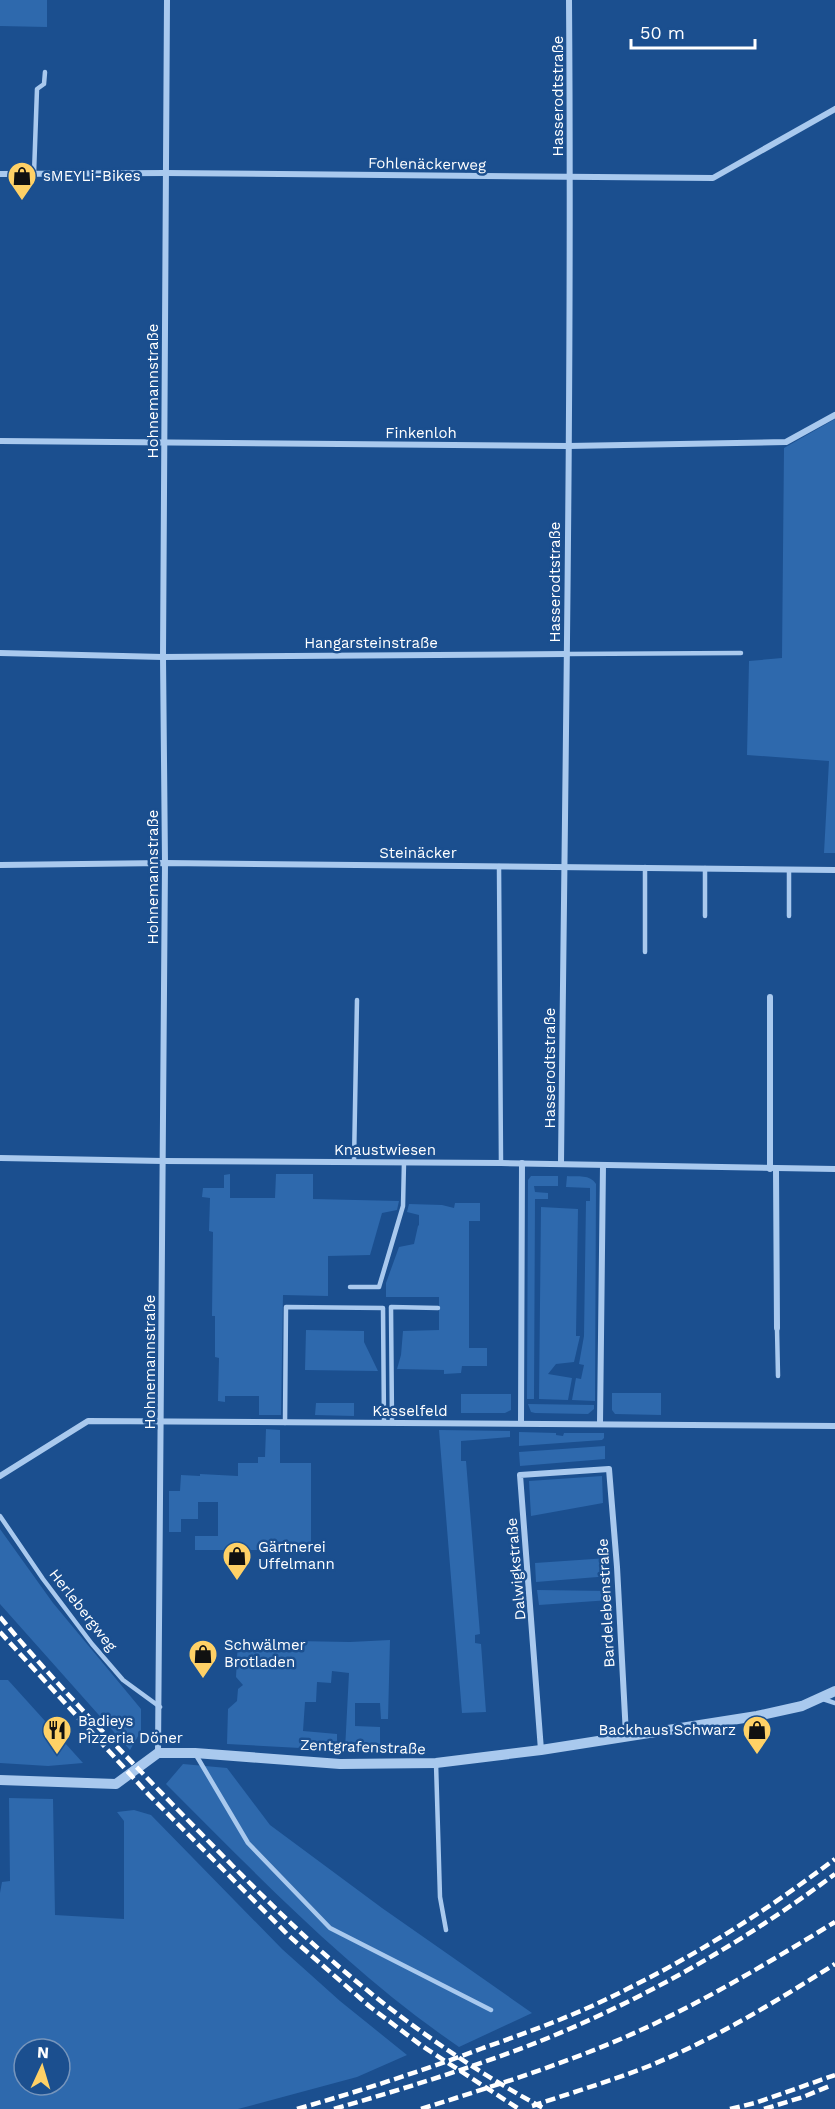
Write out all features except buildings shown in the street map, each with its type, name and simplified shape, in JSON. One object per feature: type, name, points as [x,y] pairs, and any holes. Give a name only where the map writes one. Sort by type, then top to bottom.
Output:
[{"type":"street","name":"Hohnemannstraße","points":[[158,1753],[162,1421],[165,173],[168,0]]},
{"type":"street","name":"Hasserodtstraße","points":[[561,1164],[567,654],[569,0]]},
{"type":"street","name":"Fohlenäckerweg","points":[[0,174],[165,173],[712,178],[835,109]]},
{"type":"street","name":"Finkenloh","points":[[0,441],[568,446],[786,442],[835,415]]},
{"type":"street","name":"Hangarsteinstraße","points":[[0,653],[163,657],[567,654]]},
{"type":"street","name":"Steinäcker","points":[[0,865],[165,863],[835,870]]},
{"type":"street","points":[[770,997],[777,1328]]},
{"type":"street","name":"Knaustwiesen","points":[[0,1158],[835,1168]]},
{"type":"street","points":[[521,1423],[522,1163]]},
{"type":"street","points":[[600,1423],[603,1165]]},
{"type":"street","name":"Kasselfeld","points":[[0,1476],[88,1421],[835,1426]]},
{"type":"street","name":"Bardelebenstraße","points":[[609,1469],[626,1735]]},
{"type":"street","name":"Dalwigkstraße","points":[[540,1749],[520,1475],[609,1469]]},
{"type":"street","name":"Zentgrafenstraße","points":[[158,1753],[195,1753],[340,1764],[436,1763],[757,1716],[802,1706],[835,1691]]},
{"type":"street","points":[[0,1780],[116,1784],[158,1753]]},
{"type":"lane","points":[[34,174],[37,89],[44,84],[45,72]]},
{"type":"lane","name":"Hangarsteinstraße","points":[[567,654],[741,653]]},
{"type":"lane","points":[[498,866],[501,1163]]},
{"type":"lane","points":[[645,867],[645,952]]},
{"type":"lane","points":[[705,868],[705,916]]},
{"type":"lane","points":[[789,870],[789,916]]},
{"type":"lane","points":[[354,1162],[357,1000]]},
{"type":"lane","points":[[350,1287],[380,1287],[403,1206],[404,1162]]},
{"type":"lane","points":[[285,1423],[286,1307],[384,1308],[388,1423]]},
{"type":"lane","points":[[388,1423],[392,1307],[438,1308]]},
{"type":"lane","points":[[777,1328],[778,1376]]},
{"type":"lane","name":"Herlebergweg","points":[[0,1516],[43,1579],[92,1644],[123,1680],[160,1707]]},
{"type":"lane","points":[[820,1698],[835,1703]]},
{"type":"lane","points":[[195,1753],[248,1844],[330,1928],[492,2010]]},
{"type":"lane","points":[[436,1763],[440,1897],[446,1930]]},
{"type":"shaded area","points":[[0,0],[47,0],[47,27],[0,26]]},
{"type":"shaded area","points":[[835,419],[835,853],[824,853],[829,761],[747,755],[749,661],[782,658],[784,448]]},
{"type":"shaded area","points":[[230,1174],[230,1198],[275,1198],[276,1174],[313,1174],[313,1199],[399,1201],[397,1210],[382,1213],[370,1255],[328,1256],[328,1296],[283,1295],[281,1415],[259,1415],[259,1396],[225,1396],[225,1402],[218,1401],[219,1358],[215,1357],[215,1316],[212,1316],[213,1232],[209,1231],[210,1198],[202,1197],[203,1188],[224,1188],[224,1175]]},
{"type":"shaded area","points":[[531,1176],[558,1176],[558,1186],[534,1186],[535,1192],[548,1193],[548,1199],[535,1199],[534,1399],[527,1399],[528,1180]]},
{"type":"shaded area","points":[[567,1176],[587,1177],[596,1184],[595,1401],[572,1400],[576,1378],[581,1379],[584,1365],[579,1364],[584,1336],[586,1201],[590,1201],[590,1188],[566,1187]]},
{"type":"shaded area","points":[[455,1203],[480,1203],[480,1221],[469,1221],[469,1348],[487,1348],[487,1366],[462,1366],[461,1373],[444,1374],[444,1370],[397,1369],[403,1331],[439,1330],[439,1297],[386,1297],[386,1283],[399,1247],[414,1244],[419,1225],[419,1215],[407,1212],[409,1204],[442,1205],[454,1208]]},
{"type":"shaded area","points":[[541,1207],[578,1209],[576,1336],[580,1336],[574,1362],[556,1364],[548,1374],[572,1378],[568,1400],[539,1399]]},
{"type":"shaded area","points":[[306,1330],[364,1331],[364,1342],[378,1371],[305,1370]]},
{"type":"shaded area","points":[[612,1393],[661,1393],[661,1415],[615,1414],[612,1410]]},
{"type":"shaded area","points":[[461,1394],[511,1394],[511,1410],[505,1413],[461,1413]]},
{"type":"shaded area","points":[[316,1403],[354,1403],[354,1416],[315,1415]]},
{"type":"shaded area","points":[[528,1404],[594,1405],[594,1409],[588,1414],[535,1413],[531,1412]]},
{"type":"shaded area","points":[[266,1429],[280,1430],[280,1463],[311,1463],[311,1550],[195,1550],[195,1536],[218,1536],[218,1502],[198,1502],[198,1519],[181,1519],[181,1532],[169,1532],[169,1491],[180,1491],[181,1475],[238,1476],[238,1463],[258,1463],[258,1457],[265,1457]]},
{"type":"shaded area","points":[[439,1430],[510,1431],[510,1437],[461,1441],[461,1461],[466,1461],[480,1634],[475,1635],[475,1643],[481,1644],[486,1712],[462,1713]]},
{"type":"shaded area","points":[[519,1432],[556,1433],[556,1435],[563,1436],[564,1433],[604,1433],[604,1438],[602,1440],[519,1446]]},
{"type":"shaded area","points":[[605,1446],[605,1459],[520,1466],[519,1452]]},
{"type":"shaded area","points":[[602,1476],[603,1503],[531,1516],[529,1481]]},
{"type":"shaded area","points":[[0,1529],[53,1603],[141,1709],[141,1731],[130,1750],[0,1604]]},
{"type":"shaded area","points":[[608,1558],[610,1576],[536,1582],[535,1563]]},
{"type":"shaded area","points":[[537,1590],[609,1591],[610,1600],[539,1605]]},
{"type":"shaded area","points":[[238,1640],[350,1642],[390,1640],[388,1719],[381,1719],[380,1703],[355,1703],[355,1726],[380,1727],[380,1752],[345,1750],[349,1673],[332,1671],[331,1683],[317,1682],[316,1702],[305,1702],[303,1731],[337,1734],[337,1750],[227,1744],[228,1709],[237,1701],[238,1689],[243,1685],[236,1677]]},
{"type":"shaded area","points":[[0,1680],[8,1680],[83,1763],[48,1766],[0,1763]]},
{"type":"shaded area","points":[[183,1764],[227,1768],[270,1825],[382,1908],[532,2013],[459,2047],[419,2018],[343,1956],[271,1889],[166,1784]]},
{"type":"shaded area","points":[[9,1798],[53,1799],[55,1915],[124,1919],[124,1821],[117,1812],[134,1810],[151,1815],[282,1949],[340,2001],[407,2055],[357,2077],[238,2109],[0,2109],[0,1893],[2,1882],[10,1881]]},
{"type":"railway","points":[[0,1617],[132,1763],[259,1892],[322,1952],[391,2009],[441,2045],[492,2079],[545,2109]]},
{"type":"railway","points":[[0,1632],[149,1795],[289,1936],[369,2006],[422,2046],[519,2109]]},
{"type":"railway","points":[[297,2109],[437,2065],[538,2028],[610,1998],[708,1945],[760,1912],[835,1859]]},
{"type":"railway","points":[[334,2109],[488,2061],[616,2008],[729,1946],[835,1874]]},
{"type":"railway","points":[[421,2109],[540,2070],[628,2036],[679,2012],[835,1922]]},
{"type":"railway","points":[[532,2106],[620,2077],[697,2044],[744,2019],[835,1964]]},
{"type":"railway","points":[[730,2109],[755,2103],[835,2075]]},
{"type":"railway","points":[[764,2109],[832,2085]]},
{"type":"place","name":"sMEYLi-Bikes","points":[[22,202]]},
{"type":"place","name":"Gärtnerei Uffelmann","points":[[237,1582]]},
{"type":"place","name":"Schwälmer Brotladen","points":[[203,1680]]},
{"type":"place","name":"Badieys Pizzeria Döner","points":[[57,1756]]},
{"type":"place","name":"Backhaus Schwarz","points":[[757,1756]]}]
